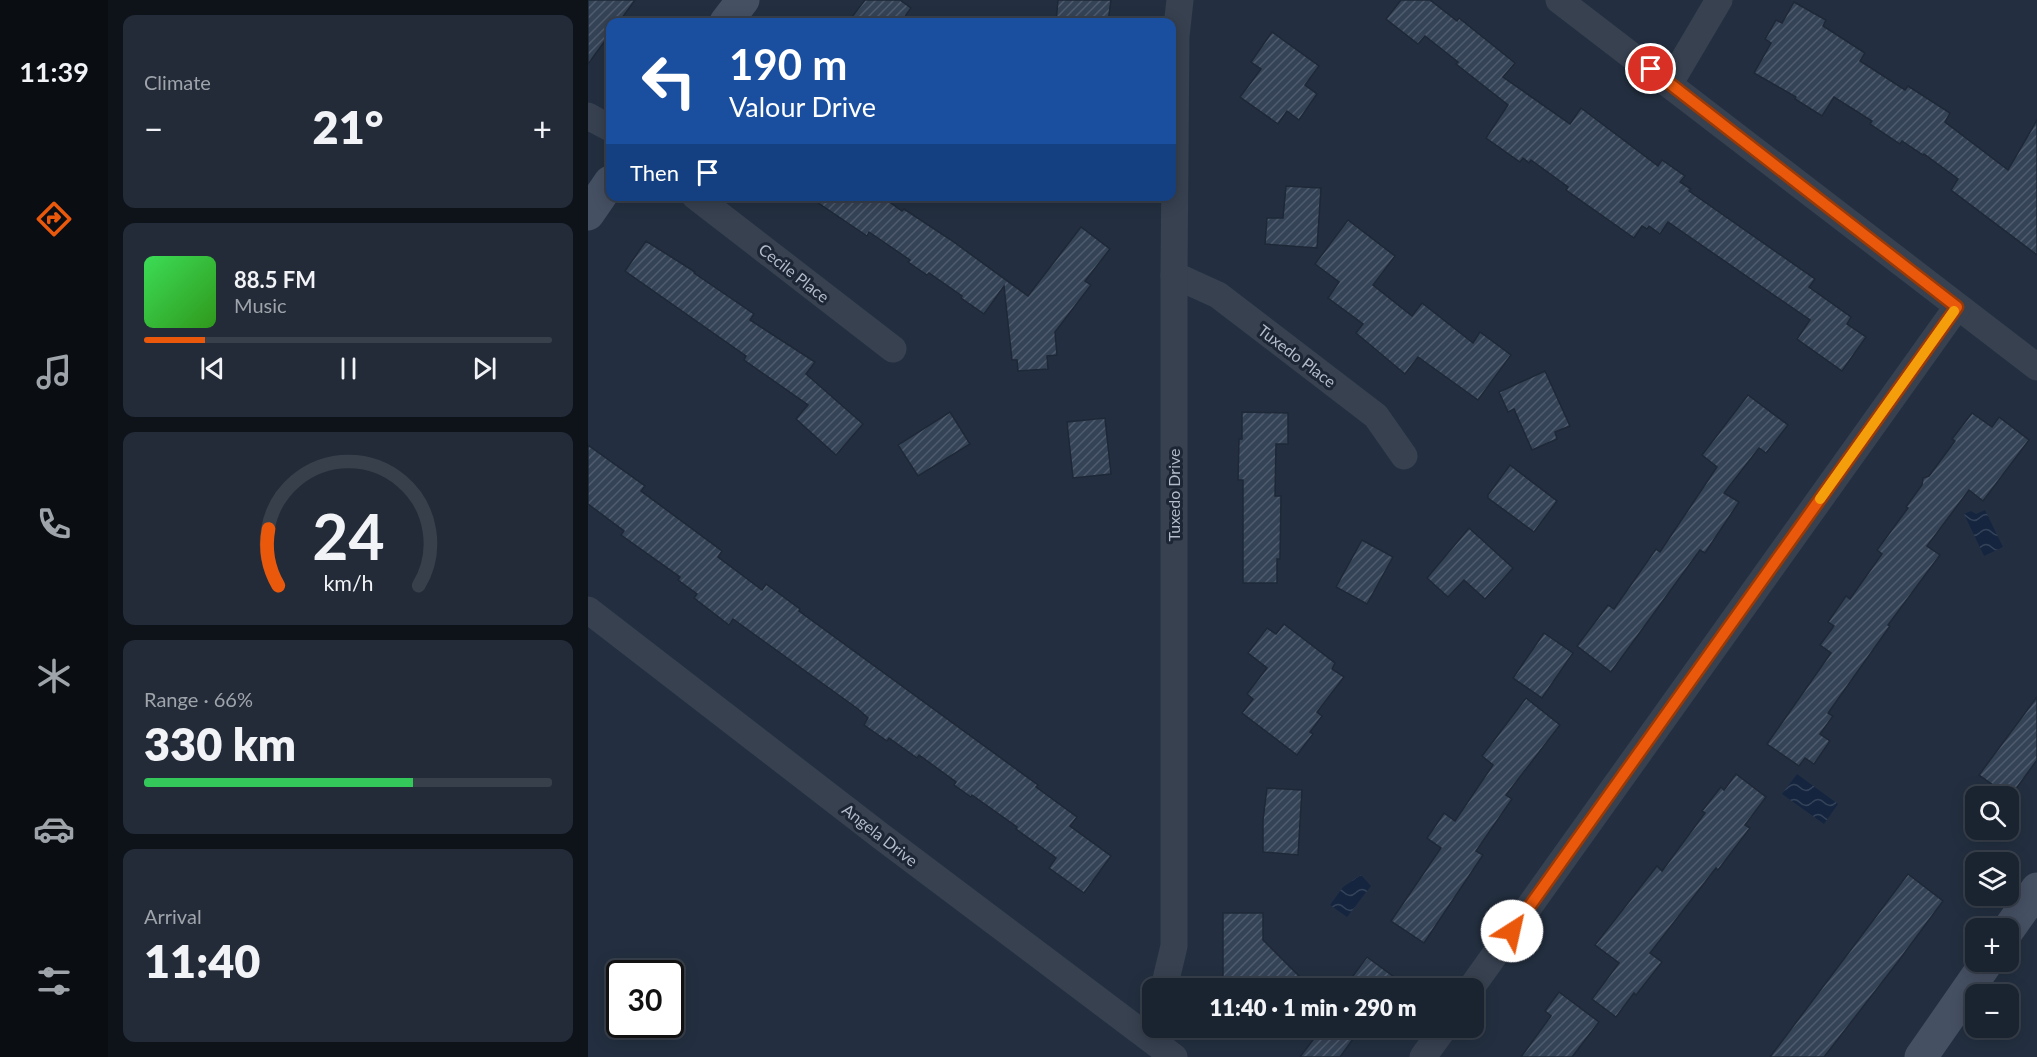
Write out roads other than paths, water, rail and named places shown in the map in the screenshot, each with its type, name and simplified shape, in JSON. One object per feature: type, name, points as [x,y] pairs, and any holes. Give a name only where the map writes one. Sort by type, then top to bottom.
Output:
[{"type":"street","points":[[729,18],[743,0]]},
{"type":"street","name":"Tuxedo Drive","points":[[1176,36],[1180,0]]},
{"type":"street","points":[[1559,0],[2037,367]]},
{"type":"street","points":[[1670,83],[1719,0]]},
{"type":"street","points":[[588,116],[606,127]]},
{"type":"street","points":[[588,214],[606,188]]},
{"type":"street","name":"Cecile Place","points":[[701,201],[893,349]]},
{"type":"street","name":"Tuxedo Drive","points":[[1166,978],[1174,946],[1175,201]]},
{"type":"street","name":"Tuxedo Place","points":[[1174,275],[1218,296],[1376,416],[1404,456]]},
{"type":"street","points":[[1479,978],[1957,307]]},
{"type":"street","name":"Angela Drive","points":[[588,610],[901,852],[1142,1026]]},
{"type":"street","points":[[2016,918],[2037,889]]},
{"type":"street","points":[[1921,1057],[1980,972]]},
{"type":"street","name":"Angela Drive","points":[[1156,1038],[1174,1057]]},
{"type":"street","points":[[1423,1057],[1437,1038]]},
{"type":"water","points":[[1985,510],[2003,547],[1984,556],[1964,514],[1971,511],[1976,514]]},
{"type":"water","points":[[1797,774],[1838,804],[1824,824],[1782,794]]},
{"type":"water","points":[[1361,875],[1371,886],[1347,917],[1330,905],[1343,887]]}]
